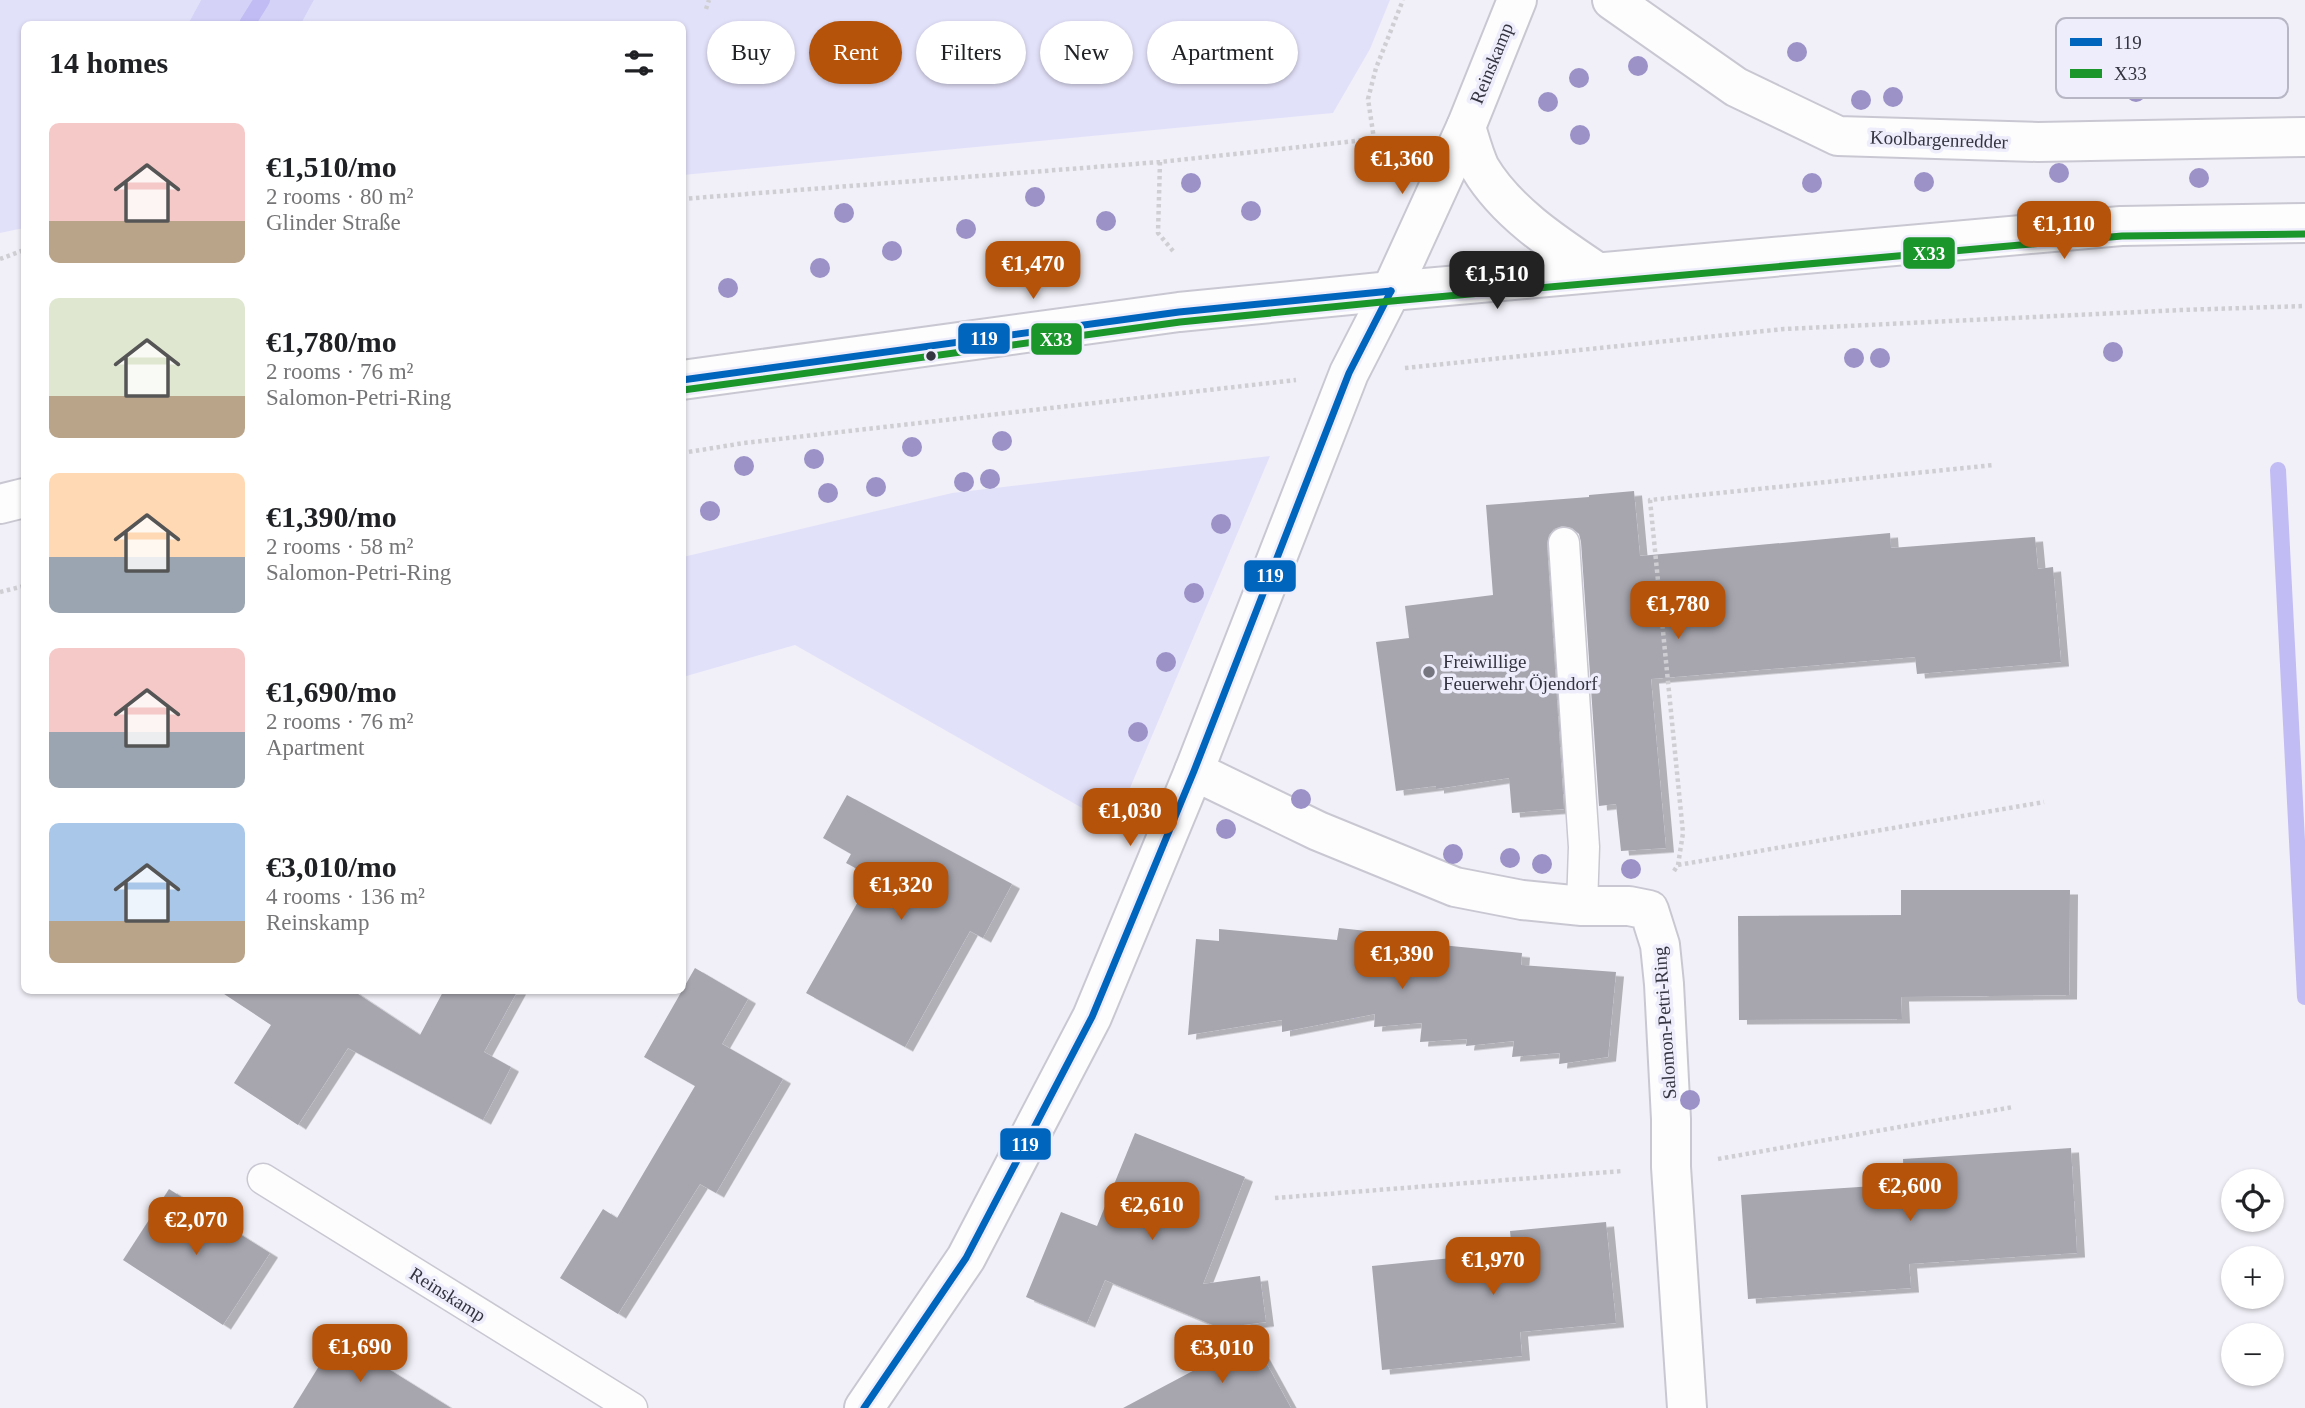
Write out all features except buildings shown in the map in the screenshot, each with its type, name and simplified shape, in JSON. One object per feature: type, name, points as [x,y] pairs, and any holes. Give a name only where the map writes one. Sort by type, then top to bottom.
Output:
[{"type":"street","name":"Reinskamp","points":[[864,1408],[966,1258],[1092,1017],[1194,771],[1349,373],[1391,291],[1466,127],[1517,0]]},
{"type":"street","name":"Koolbargenredder","points":[[1612,0],[1736,87],[1838,136],[2038,142],[2305,137]]},
{"type":"street","name":"Reinskamp","points":[[1466,127],[1479,166],[1496,191],[1561,248],[1597,272]]},
{"type":"street","points":[[686,379],[1179,312],[1391,291],[2121,226],[2305,223]]},
{"type":"street","points":[[0,504],[21,499]]},
{"type":"street","points":[[1194,771],[1318,831],[1455,887],[1522,900],[1582,906],[1629,906],[1649,910]]},
{"type":"street","name":"Salomon-Petri-Ring","points":[[1649,910],[1660,945],[1664,984],[1671,1167],[1687,1408]]},
{"type":"lane","points":[[1564,543],[1584,847],[1582,906]]},
{"type":"lane","name":"Reinskamp","points":[[263,1179],[632,1408]]},
{"type":"path","points":[[706,9],[709,0]]},
{"type":"path","points":[[686,199],[1160,162],[1374,139],[1368,99],[1376,68],[1403,0]]},
{"type":"path","points":[[1160,162],[1158,233],[1173,251]]},
{"type":"path","points":[[0,259],[21,251]]},
{"type":"path","points":[[686,452],[744,443],[1349,373],[1784,329],[2305,306]]},
{"type":"path","points":[[1649,910],[1678,865],[1683,833],[1650,500],[1994,465]]},
{"type":"path","points":[[0,592],[21,587]]},
{"type":"path","points":[[1678,865],[2044,802]]},
{"type":"shaded area","points":[[0,0],[201,0],[190,21],[21,21],[21,229],[0,233]]},
{"type":"shaded area","points":[[201,0],[314,0],[303,21],[190,21]]},
{"type":"shaded area","points":[[314,0],[1390,0],[1370,49],[1333,113],[686,175],[686,21],[303,21]]},
{"type":"shaded area","points":[[1270,456],[1114,826],[795,645],[686,676],[686,556],[952,493]]},
{"type":"waterway","points":[[249,21],[262,0]]},
{"type":"waterway","points":[[2278,470],[2305,997]]},
{"type":"transit line","name":"X33","points":[[686,390],[1180,322],[1392,301],[2122,236],[2305,234]]},
{"type":"transit line","name":"119","points":[[686,379],[1179,312],[1391,291]]},
{"type":"transit line","name":"119","points":[[864,1408],[966,1258],[1092,1017],[1194,771],[1349,373],[1391,291]]},
{"type":"place","name":"Freiwillige Feuerwehr Öjendorf","points":[[1429,672]]}]
